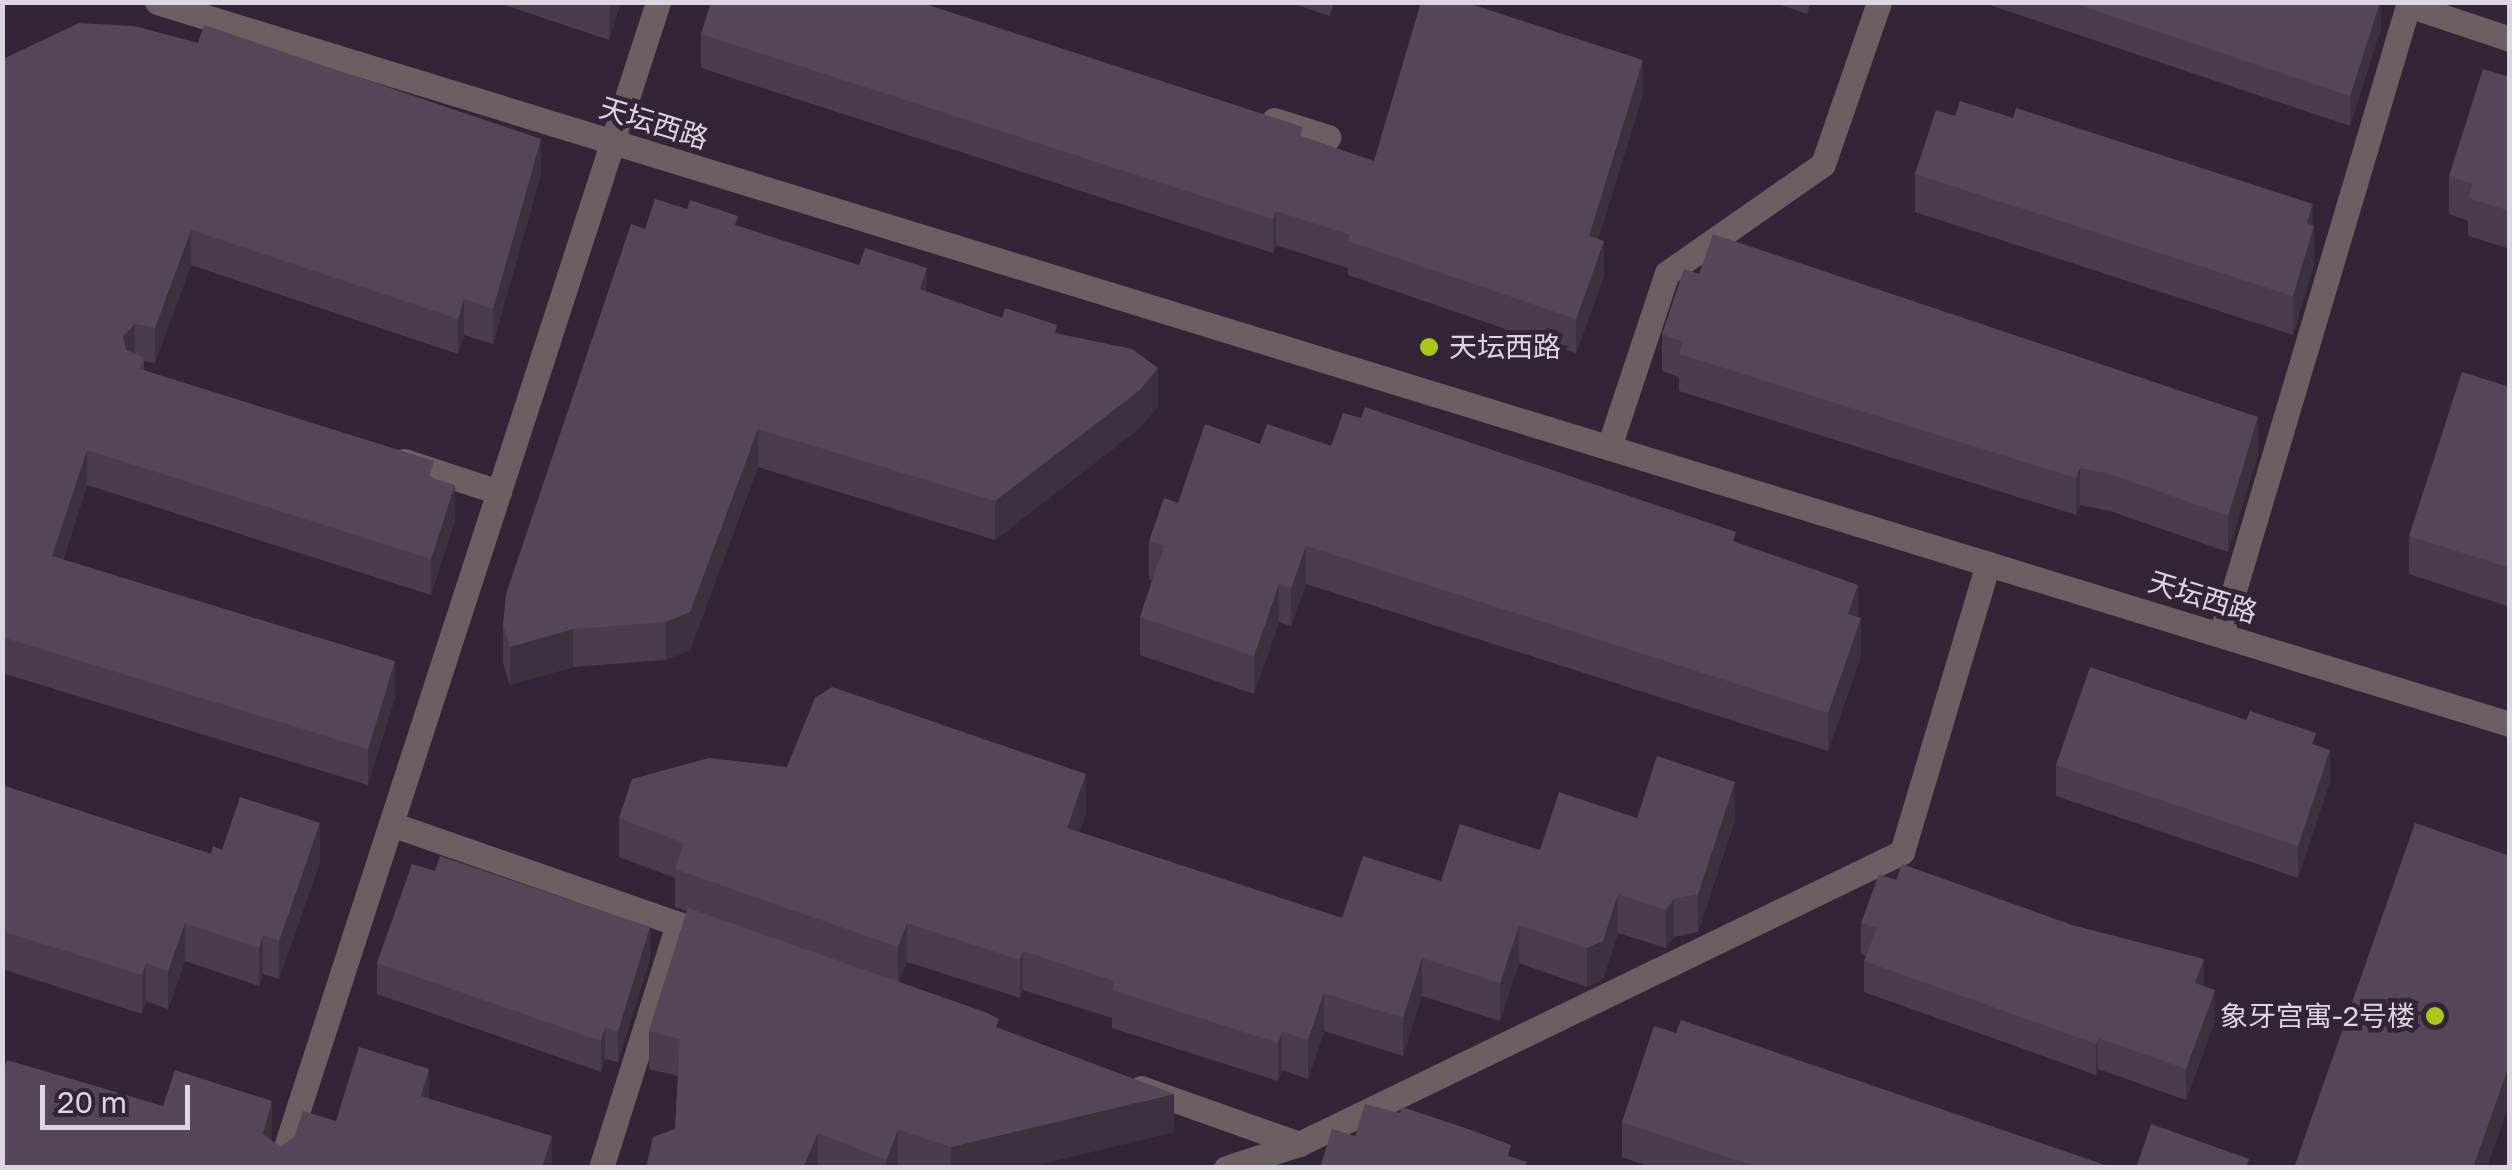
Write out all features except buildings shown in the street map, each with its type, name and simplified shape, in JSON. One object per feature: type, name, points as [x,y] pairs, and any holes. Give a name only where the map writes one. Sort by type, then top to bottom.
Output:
[{"type":"street","name":"天坛西路","points":[[157,2],[2510,724]]},
{"type":"street","points":[[279,1168],[658,2]]},
{"type":"street","points":[[1609,448],[1667,273],[1823,164],[1879,2]]},
{"type":"street","points":[[2221,634],[2408,4],[2510,39]]},
{"type":"street","points":[[1252,113],[1328,138]]},
{"type":"street","points":[[385,455],[499,492]]},
{"type":"street","points":[[1226,1168],[1299,1144],[1902,852],[1988,564]]},
{"type":"street","points":[[391,824],[734,944]]},
{"type":"street","points":[[601,1168],[678,924]]},
{"type":"street","points":[[1111,1077],[1299,1144]]},
{"type":"place","name":"天坛西路","points":[[1429,347]]},
{"type":"place","name":"象牙宫寓-2号楼","points":[[2435,1016]]}]
